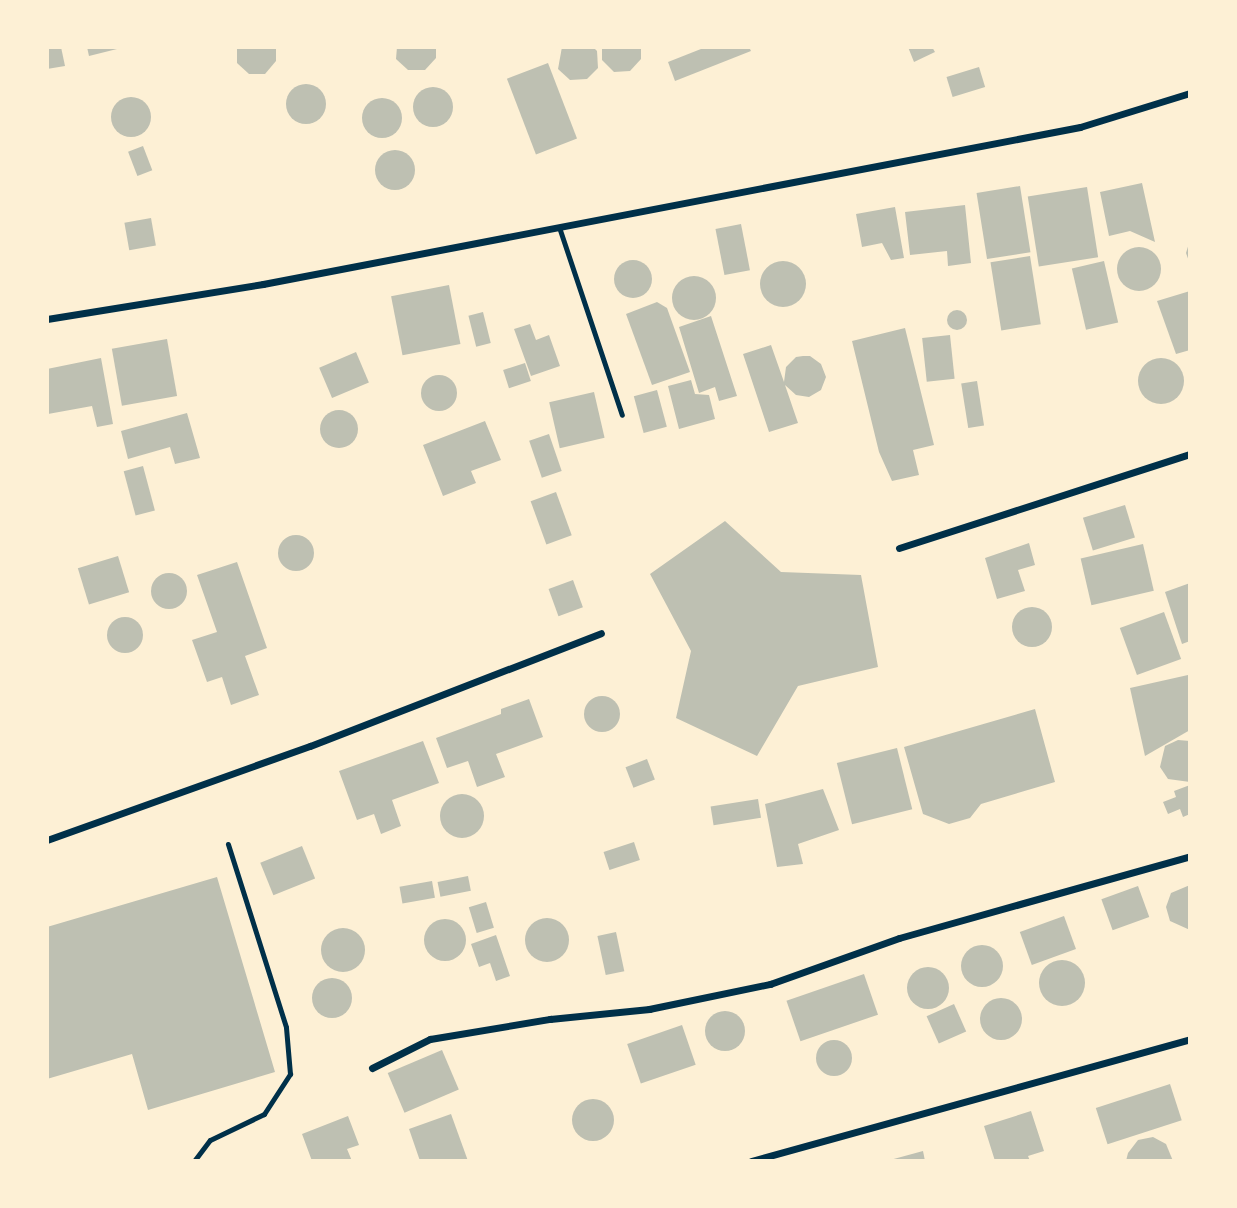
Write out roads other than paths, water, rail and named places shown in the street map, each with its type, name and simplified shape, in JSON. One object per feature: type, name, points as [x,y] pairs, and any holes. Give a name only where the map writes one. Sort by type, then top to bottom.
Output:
[{"type":"street","points":[[47,319],[263,284],[1080,127],[1190,93]]},
{"type":"street","points":[[899,548],[1190,454]]},
{"type":"street","points":[[47,840],[310,746],[601,633]]},
{"type":"street","points":[[372,1068],[430,1039],[550,1019],[649,1009],[770,984],[899,938],[1190,856]]},
{"type":"street","points":[[751,1161],[1190,1039]]},
{"type":"lane","points":[[559,228],[622,415]]},
{"type":"lane","points":[[194,1161],[210,1140],[264,1114],[289,1074],[286,1027],[228,844]]}]
